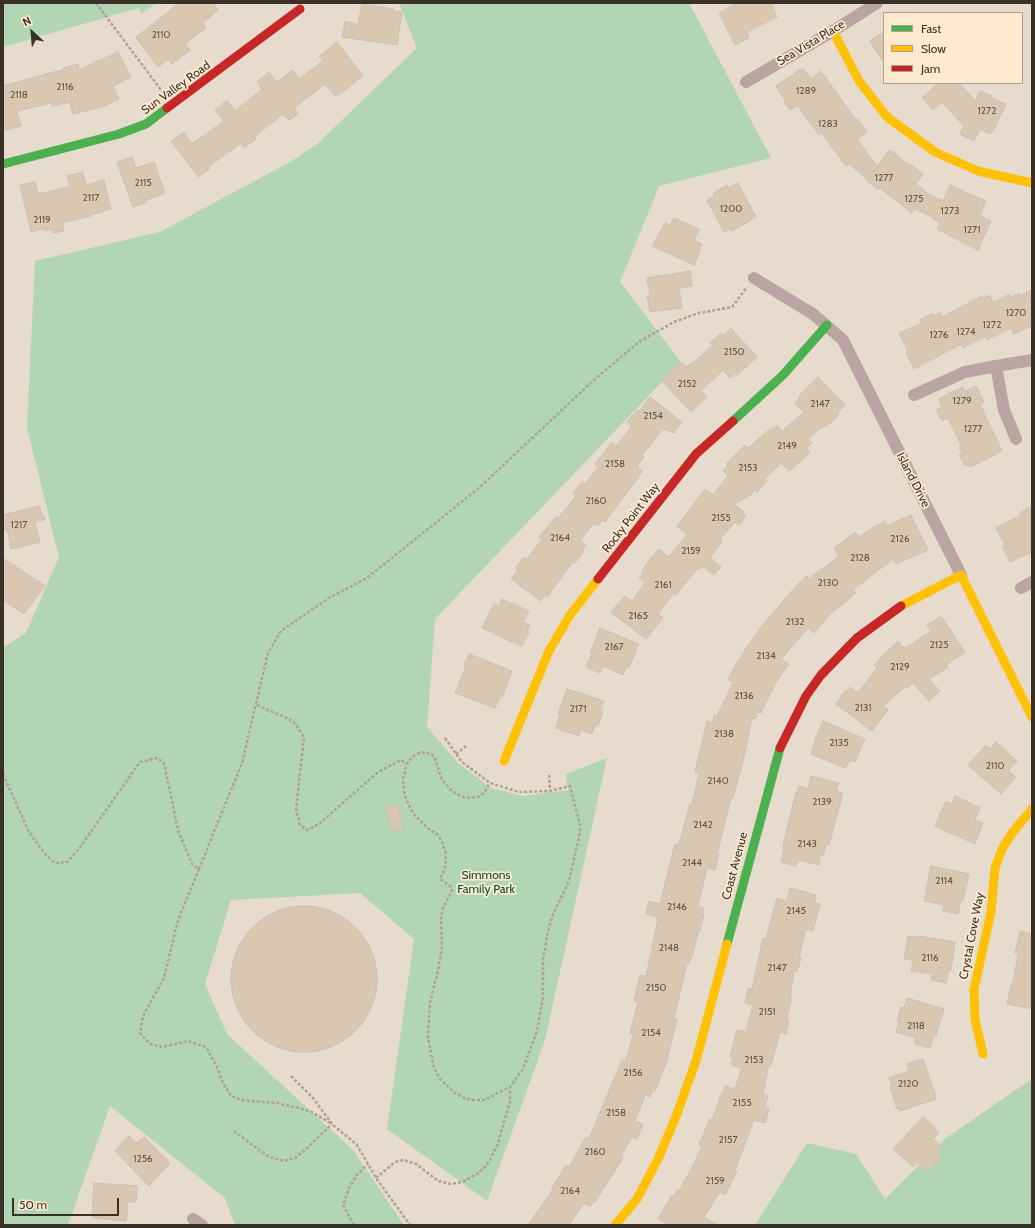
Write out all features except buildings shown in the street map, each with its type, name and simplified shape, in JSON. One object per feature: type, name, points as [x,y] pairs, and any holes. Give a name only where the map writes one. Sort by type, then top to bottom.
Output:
[{"type":"street","name":"Sea Vista Place","points":[[746,82],[833,31],[876,3]]},
{"type":"street","name":"Sun Valley Road","points":[[3,164],[119,134],[146,124],[173,106],[300,9]]},
{"type":"street","points":[[833,31],[859,81],[887,117],[935,152],[978,171],[1032,183]]},
{"type":"street","name":"Island Drive","points":[[754,278],[813,314],[843,340],[1032,717]]},
{"type":"street","name":"Rocky Point Way","points":[[504,761],[549,651],[570,615],[696,454],[783,375],[827,325]]},
{"type":"street","points":[[914,395],[965,372],[1032,360]]},
{"type":"street","points":[[996,366],[1004,410],[1016,439]]},
{"type":"street","name":"Coast Avenue","points":[[615,1225],[637,1199],[658,1159],[686,1090],[696,1061],[779,749],[806,696],[821,675],[857,638],[904,603],[961,575]]},
{"type":"street","points":[[1021,588],[1032,582]]},
{"type":"street","name":"Crystal Cove Way","points":[[983,1054],[975,1019],[974,988],[991,912],[995,868],[1002,849],[1012,833],[1032,809]]},
{"type":"path","points":[[96,3],[173,106]]},
{"type":"path","points":[[410,1225],[376,1178],[357,1145],[332,1124],[310,1111],[276,1103],[241,1100],[231,1096],[223,1083],[217,1067],[206,1047],[188,1041],[162,1047],[150,1044],[140,1033],[143,1016],[164,978],[178,920],[242,763],[257,705],[268,653],[281,631],[329,598],[367,578],[474,492],[595,379],[640,341],[674,322],[699,313],[732,307],[754,278]]},
{"type":"path","points":[[257,705],[293,721],[304,738],[296,809],[300,825],[307,830],[319,824],[378,772],[400,760],[407,764]]},
{"type":"path","points":[[445,738],[462,762],[490,783],[519,792],[550,791],[570,786],[578,813],[580,833],[569,881],[552,917],[548,932],[543,959],[543,997],[537,1031],[523,1069],[510,1087],[484,1100],[473,1100],[464,1098],[455,1093],[440,1079],[434,1068],[428,1038],[430,1003],[442,946],[441,917],[443,908],[452,891],[450,886],[440,879],[446,869],[446,854],[442,842],[438,835],[415,816],[408,804],[404,792],[403,779],[407,764],[412,757],[419,753],[426,752],[434,756],[442,780],[453,792],[466,798],[478,797],[484,793],[490,783]]},
{"type":"path","points":[[456,754],[466,746]]},
{"type":"path","points":[[3,774],[29,832],[44,853],[55,863],[67,862],[78,850],[140,762],[157,758],[164,763],[178,830],[192,864],[199,869]]},
{"type":"path","points":[[549,775],[550,791]]},
{"type":"path","points":[[291,1076],[313,1098],[332,1124]]},
{"type":"path","points":[[376,1178],[395,1162],[403,1160],[416,1164],[438,1181],[450,1184],[462,1182],[477,1174],[487,1165],[497,1146],[510,1102],[510,1087]]},
{"type":"path","points":[[234,1131],[269,1157],[284,1161],[295,1158],[332,1124]]},
{"type":"path","points":[[354,1225],[343,1205],[350,1186],[357,1175],[368,1164]]},
{"type":"green space","points":[[3,3],[156,3],[142,14],[139,8],[3,47]]},
{"type":"green space","name":"Simmons Family Park","points":[[399,3],[689,3],[771,158],[659,186],[620,282],[681,362],[435,619],[427,727],[458,763],[491,788],[523,796],[568,790],[566,774],[607,758],[545,1040],[487,1201],[387,1129],[414,939],[360,893],[231,900],[205,984],[227,1034],[353,1150],[404,1225],[235,1225],[225,1198],[110,1106],[68,1225],[3,1225],[3,648],[26,633],[59,557],[27,428],[35,261],[160,232],[290,162],[317,144],[417,48]]},
{"type":"green space","points":[[1032,1079],[1032,1225],[755,1225],[807,1143],[856,1154],[885,1199],[946,1138]]},
{"type":"traffic: fast","points":[[3,164],[119,134],[146,124],[167,108]]},
{"type":"traffic: fast","points":[[733,421],[783,375],[827,325]]},
{"type":"traffic: fast","points":[[727,944],[780,748]]},
{"type":"traffic: slow","points":[[833,31],[859,81],[887,117],[935,152],[978,171],[1032,183]]},
{"type":"traffic: slow","points":[[901,606],[961,575],[1032,717]]},
{"type":"traffic: slow","points":[[504,761],[549,651],[570,615],[598,579]]},
{"type":"traffic: slow","points":[[983,1054],[975,1019],[974,989],[991,912],[995,868],[1002,849],[1012,833],[1032,809]]},
{"type":"traffic: slow","points":[[615,1225],[637,1199],[658,1159],[675,1119],[696,1061],[727,944]]},
{"type":"traffic: jam","points":[[167,108],[300,9]]},
{"type":"traffic: jam","points":[[598,579],[696,454],[733,421]]},
{"type":"traffic: jam","points":[[780,748],[806,696],[821,675],[857,638],[901,606]]}]
